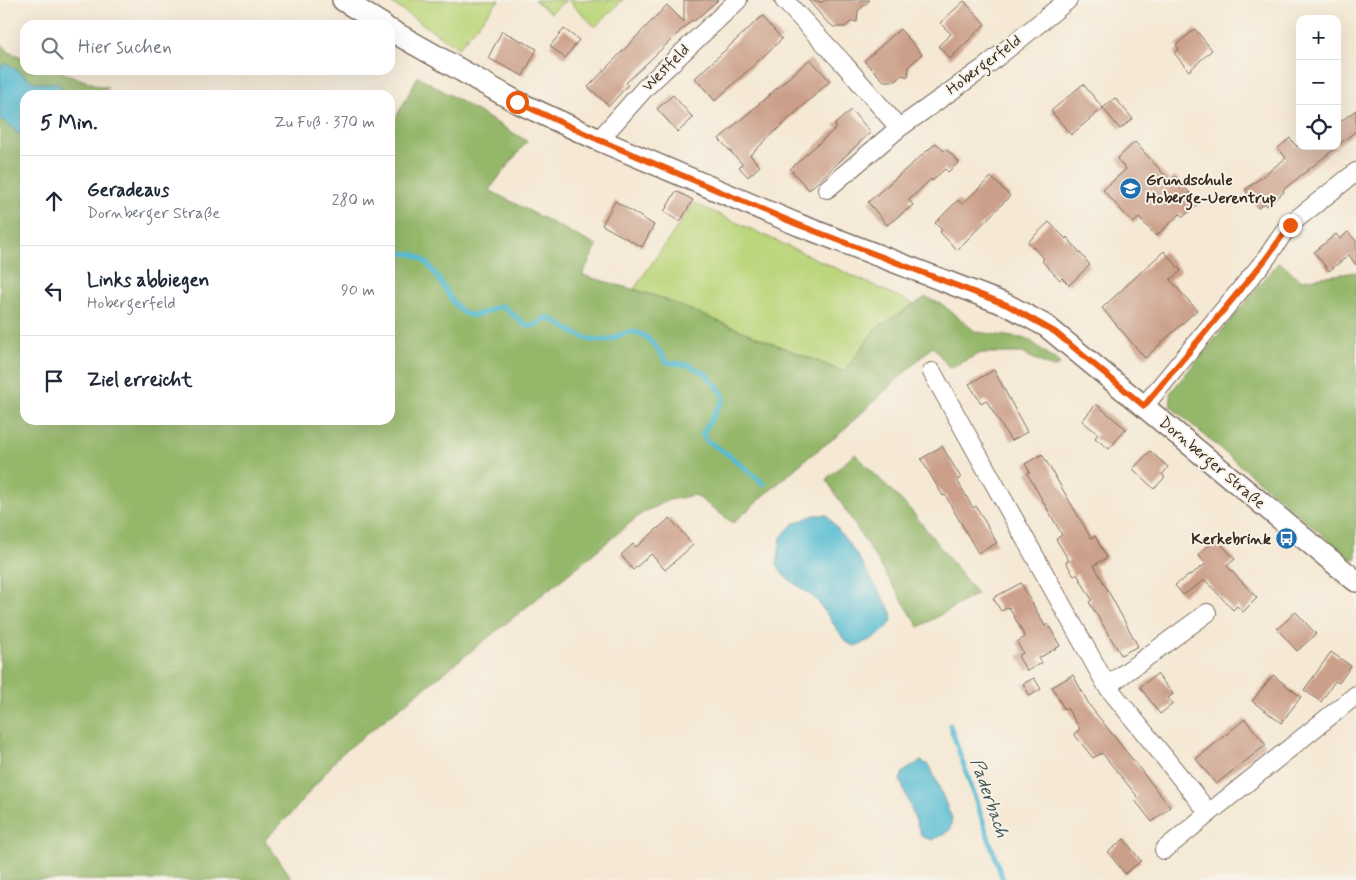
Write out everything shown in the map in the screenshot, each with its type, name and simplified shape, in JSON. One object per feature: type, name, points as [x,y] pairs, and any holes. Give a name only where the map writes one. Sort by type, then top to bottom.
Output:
[{"type":"street","points":[[343,0],[375,20]]},
{"type":"street","name":"Westfeld","points":[[599,140],[646,87],[738,0]]},
{"type":"street","points":[[784,0],[844,64],[899,128]]},
{"type":"street","name":"Hobergerfeld","points":[[827,189],[899,128],[984,67],[1068,0]]},
{"type":"street","name":"Dornberger Straße","points":[[395,33],[517,102],[599,140],[799,225],[1007,305],[1055,332],[1356,581]]},
{"type":"street","points":[[1144,406],[1265,260],[1290,225],[1356,172]]},
{"type":"street","points":[[932,372],[1107,686],[1209,814]]},
{"type":"street","points":[[1107,686],[1207,613]]},
{"type":"street","points":[[1164,850],[1356,696]]},
{"type":"green space","points":[[387,0],[499,0],[458,48]]},
{"type":"green space","points":[[534,0],[566,0],[551,13]]},
{"type":"green space","points":[[568,0],[623,0],[595,27]]},
{"type":"green space","points":[[0,42],[9,52],[20,56],[20,75],[70,75],[102,87],[108,87],[106,90],[20,90],[20,425],[395,425],[395,120],[418,76],[527,141],[489,190],[597,246],[582,275],[656,296],[844,372],[875,329],[926,297],[943,305],[976,332],[1028,339],[1061,364],[1053,368],[1022,353],[981,353],[949,368],[933,346],[837,436],[806,459],[733,523],[695,495],[669,500],[641,514],[340,755],[292,813],[265,840],[293,880],[0,880]]},
{"type":"green space","points":[[694,203],[914,304],[875,329],[845,372],[634,289]]},
{"type":"green space","points":[[1279,262],[1301,280],[1356,272],[1356,559],[1351,559],[1171,407],[1170,393]]},
{"type":"green space","points":[[855,454],[911,510],[977,594],[919,627],[826,479]]},
{"type":"water","points":[[6,63],[20,72],[20,75],[24,75],[36,83],[59,83],[62,90],[20,90],[20,134],[3,120],[0,120],[0,68]]},
{"type":"water","points":[[814,515],[827,515],[855,552],[891,611],[892,621],[885,630],[870,640],[854,646],[846,642],[816,599],[783,575],[777,564],[781,537],[793,524]]},
{"type":"water","points":[[921,761],[930,766],[952,818],[950,830],[933,840],[922,837],[900,780],[903,772]]},
{"type":"building","points":[[684,0],[718,0],[694,21],[692,20],[626,83],[628,85],[609,106],[588,87],[667,5],[684,22]]},
{"type":"building","points":[[808,0],[822,2],[825,0],[870,0],[858,11],[857,22],[852,21],[845,27],[834,27],[826,21]]},
{"type":"building","points":[[964,1],[985,24],[950,59],[938,46],[951,34],[940,23]]},
{"type":"building","points":[[762,16],[782,39],[715,101],[695,78]]},
{"type":"building","points":[[564,29],[579,40],[565,58],[550,46]]},
{"type":"building","points":[[900,29],[922,54],[909,66],[908,77],[902,75],[896,81],[884,81],[864,61]]},
{"type":"building","points":[[1195,29],[1212,50],[1189,71],[1174,53],[1179,49],[1176,45]]},
{"type":"building","points":[[502,31],[537,49],[523,76],[488,58]]},
{"type":"building","points":[[810,59],[830,81],[750,155],[760,166],[748,177],[739,167],[742,164],[719,139]]},
{"type":"building","points":[[1083,84],[1103,108],[1071,135],[1051,111]]},
{"type":"building","points":[[673,95],[693,118],[678,132],[657,109]]},
{"type":"building","points":[[1115,98],[1133,119],[1120,129],[1103,108]]},
{"type":"building","points":[[851,110],[871,132],[809,190],[790,169],[837,127],[834,125]]},
{"type":"building","points":[[1356,110],[1356,131],[1341,143],[1341,121]]},
{"type":"building","points":[[1290,138],[1296,146],[1296,150],[1333,150],[1283,190],[1284,192],[1267,206],[1265,203],[1258,208],[1245,190],[1286,158],[1278,148]]},
{"type":"building","points":[[1135,142],[1170,181],[1175,176],[1199,203],[1183,217],[1180,214],[1156,236],[1139,218],[1133,223],[1103,190],[1126,169],[1117,159]]},
{"type":"building","points":[[936,143],[944,151],[946,149],[959,162],[948,172],[945,169],[932,181],[931,179],[909,200],[913,205],[887,225],[868,202]]},
{"type":"building","points":[[991,177],[1010,196],[957,250],[940,232],[942,230],[935,223],[958,200],[962,204]]},
{"type":"building","points":[[676,191],[693,200],[680,222],[664,212]]},
{"type":"building","points":[[615,201],[654,225],[642,247],[602,225]]},
{"type":"building","points":[[1049,222],[1066,239],[1067,237],[1090,265],[1069,285],[1062,278],[1060,280],[1042,261],[1044,259],[1028,242]]},
{"type":"building","points":[[1348,232],[1356,241],[1356,265],[1349,255],[1329,271],[1314,252],[1336,234],[1340,239]]},
{"type":"building","points":[[1164,251],[1181,271],[1170,280],[1197,310],[1145,358],[1102,308]]},
{"type":"building","points":[[994,370],[1027,432],[1011,441],[986,400],[981,403],[969,384]]},
{"type":"building","points":[[1096,404],[1126,429],[1109,449],[1095,438],[1098,434],[1082,421]]},
{"type":"building","points":[[942,446],[961,478],[957,480],[973,508],[976,506],[997,543],[978,553],[945,495],[943,496],[921,459]]},
{"type":"building","points":[[1150,451],[1168,467],[1162,475],[1165,477],[1154,489],[1133,469]]},
{"type":"building","points":[[1042,454],[1091,538],[1095,536],[1107,558],[1094,565],[1138,646],[1121,655],[1089,602],[1092,600],[1077,574],[1074,576],[1066,562],[1069,561],[1056,539],[1062,535],[1027,473],[1030,472],[1025,464]]},
{"type":"building","points":[[670,518],[693,545],[665,570],[651,554],[633,570],[621,555],[633,544],[636,547]]},
{"type":"building","points":[[1216,539],[1235,559],[1227,566],[1257,598],[1243,612],[1237,606],[1233,610],[1205,580],[1183,595],[1175,585],[1206,564],[1198,555]]},
{"type":"building","points":[[1021,583],[1045,626],[1048,624],[1060,646],[1039,658],[1042,663],[1027,671],[1018,656],[1023,653],[1017,642],[1025,637],[1009,607],[1001,611],[993,598]]},
{"type":"building","points":[[1296,612],[1316,634],[1297,651],[1277,629]]},
{"type":"building","points":[[1331,652],[1351,666],[1339,683],[1335,681],[1321,702],[1304,690]]},
{"type":"building","points":[[1157,674],[1173,694],[1168,698],[1173,704],[1160,714],[1140,687]]},
{"type":"building","points":[[1073,675],[1090,706],[1170,807],[1152,822],[1134,799],[1137,796],[1102,753],[1093,758],[1074,734],[1080,729],[1067,708],[1064,709],[1052,687]]},
{"type":"building","points":[[1273,675],[1301,697],[1281,723],[1252,701]]},
{"type":"building","points":[[1034,678],[1041,689],[1030,696],[1023,684]]},
{"type":"building","points":[[1245,719],[1266,745],[1216,784],[1196,759]]},
{"type":"building","points":[[1124,839],[1141,861],[1125,874],[1108,852]]},
{"type":"waterway","name":"Paderbach","points":[[395,256],[405,253],[418,256],[437,276],[452,301],[460,310],[469,315],[478,315],[502,306],[527,326],[536,325],[547,317],[579,335],[600,341],[625,333],[635,332],[646,337],[667,362],[689,365],[706,374],[723,394],[723,400],[702,434],[707,441],[729,455],[764,484]]},
{"type":"waterway","name":"Paderbach","points":[[950,725],[1003,880]]},
{"type":"place","name":"Grundschule Hoberge-Uerentrup","points":[[1130,189]]},
{"type":"place","name":"Kerkebrink","points":[[1287,539]]},
{"type":"route","points":[[517,102],[599,140],[799,225],[1007,305],[1055,332],[1144,406],[1265,260],[1290,225]]}]
